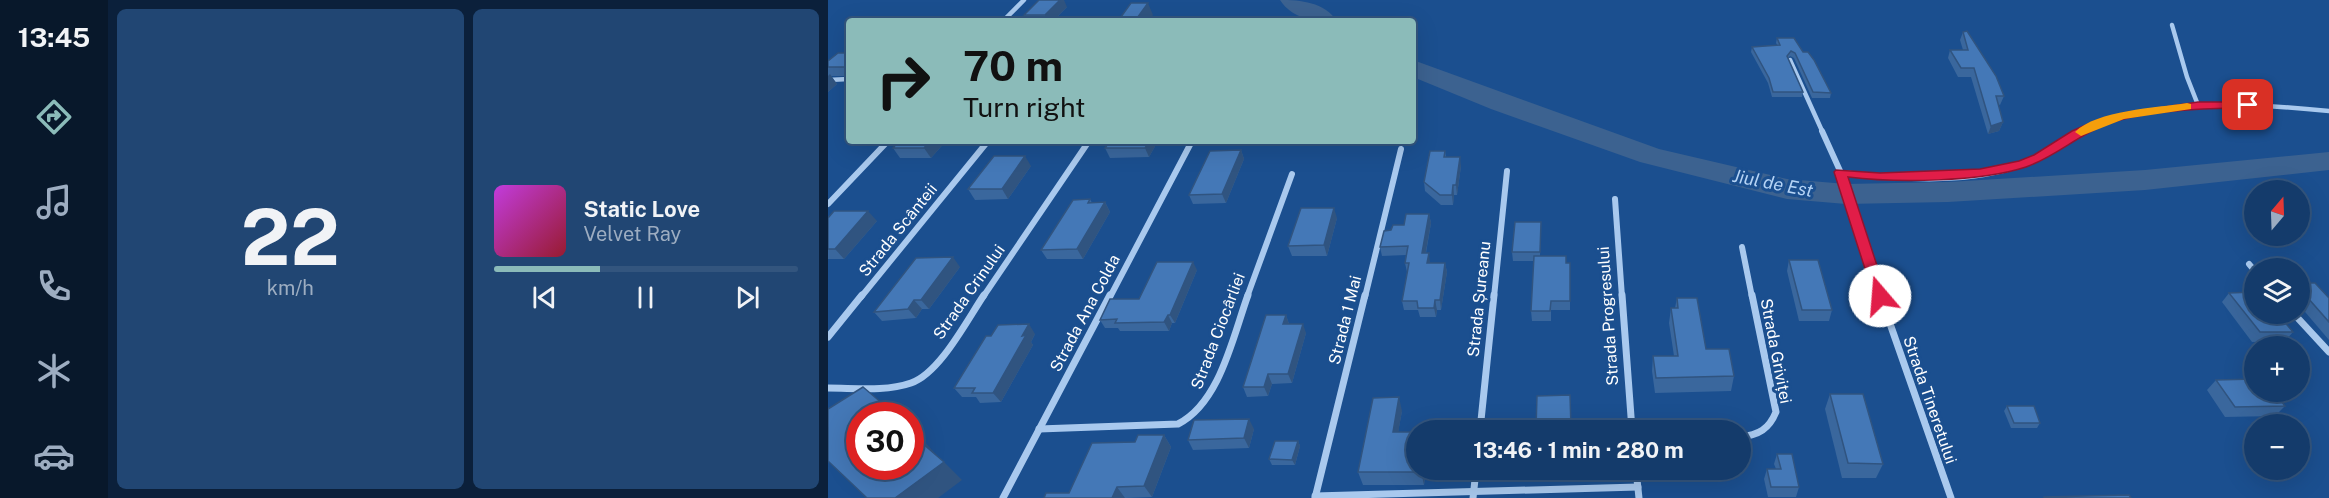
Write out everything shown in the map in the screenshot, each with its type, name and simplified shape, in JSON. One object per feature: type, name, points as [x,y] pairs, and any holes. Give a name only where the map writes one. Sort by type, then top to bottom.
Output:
[{"type":"street","points":[[1005,18],[1024,0]]},
{"type":"street","points":[[2172,25],[2187,77],[2198,105]]},
{"type":"street","name":"Strada Tineretului","points":[[1790,60],[1843,180],[1886,315],[1951,498]]},
{"type":"street","points":[[828,80],[846,79]]},
{"type":"street","points":[[1840,172],[1880,177],[1917,177],[1996,170],[2038,158],[2076,134],[2104,121],[2145,111],[2198,105],[2261,105],[2329,111]]},
{"type":"street","points":[[828,204],[885,144]]},
{"type":"street","name":"Strada Scânteii","points":[[828,337],[986,144]]},
{"type":"street","name":"Strada Crinului","points":[[828,388],[900,385],[921,378],[930,370],[954,339],[1087,144]]},
{"type":"street","name":"Strada Ana Colda","points":[[1003,498],[1190,144]]},
{"type":"street","name":"Strada 1 Mai","points":[[1315,497],[1401,149]]},
{"type":"street","name":"Strada Șureanu","points":[[1481,420],[1507,171]]},
{"type":"street","name":"Strada Ciocârliei","points":[[1039,429],[1178,424],[1192,417],[1213,390],[1292,174]]},
{"type":"street","name":"Strada Progresului","points":[[1615,200],[1631,420]]},
{"type":"street","name":"Strada Griviței","points":[[1742,247],[1776,412],[1771,425],[1764,432],[1751,435]]},
{"type":"street","points":[[2303,324],[2329,352]]},
{"type":"street","points":[[1473,495],[1475,480]]},
{"type":"street","points":[[1637,480],[1639,498]]},
{"type":"street","points":[[1315,497],[1473,495],[1638,487]]},
{"type":"building","points":[[1039,0],[1060,0],[1045,15],[1024,15]]},
{"type":"building","points":[[1131,3],[1148,3],[1137,18],[1120,18]]},
{"type":"building","points":[[1967,31],[1996,76],[2004,96],[1996,96],[2003,122],[1991,126],[1974,68],[1961,68],[1950,50],[1968,50],[1963,32]]},
{"type":"building","points":[[1777,38],[1794,38],[1803,52],[1808,52],[1831,93],[1813,92],[1795,53],[1791,51],[1787,56],[1803,92],[1773,92],[1769,78],[1752,47],[1780,45]]},
{"type":"building","points":[[838,53],[846,53],[846,67],[828,67],[828,61]]},
{"type":"building","points":[[896,144],[927,144],[924,148],[893,148]]},
{"type":"building","points":[[1108,144],[1147,144],[1145,148],[1105,148]]},
{"type":"building","points":[[1241,150],[1222,194],[1189,195],[1210,151]]},
{"type":"building","points":[[1430,151],[1445,151],[1444,157],[1460,157],[1456,185],[1453,185],[1452,195],[1440,195],[1424,182]]},
{"type":"building","points":[[994,156],[1025,156],[1002,189],[968,189]]},
{"type":"building","points":[[1090,199],[1088,203],[1105,202],[1077,249],[1041,250],[1073,200]]},
{"type":"building","points":[[1301,208],[1334,208],[1324,245],[1288,246]]},
{"type":"building","points":[[834,211],[868,211],[835,249],[828,249],[828,218]]},
{"type":"building","points":[[1406,214],[1429,214],[1422,253],[1429,253],[1427,263],[1445,263],[1440,300],[1435,300],[1434,308],[1418,308],[1417,301],[1402,301],[1409,263],[1405,263],[1408,246],[1380,247],[1384,231],[1391,230],[1393,225],[1404,225]]},
{"type":"building","points":[[1515,222],[1541,222],[1540,252],[1512,252]]},
{"type":"building","points":[[1534,256],[1566,256],[1566,263],[1570,263],[1570,301],[1551,301],[1550,311],[1531,311]]},
{"type":"building","points":[[953,257],[921,300],[914,300],[908,309],[874,312],[916,258]]},
{"type":"building","points":[[1789,260],[1818,260],[1832,310],[1802,310]]},
{"type":"building","points":[[1157,262],[1193,262],[1170,315],[1164,322],[1115,323],[1117,319],[1100,320],[1110,299],[1139,299]]},
{"type":"building","points":[[2310,283],[2315,283],[2329,298],[2329,322],[2310,300]]},
{"type":"building","points":[[2244,292],[2244,312],[2229,293]]},
{"type":"building","points":[[1677,298],[1697,298],[1706,349],[1729,349],[1734,376],[1656,378],[1653,356],[1678,356],[1671,308],[1678,308]]},
{"type":"building","points":[[1266,315],[1286,315],[1283,324],[1303,324],[1288,374],[1268,374],[1264,387],[1243,387]]},
{"type":"building","points":[[1029,324],[1022,336],[1026,335],[993,393],[972,393],[975,388],[954,388],[986,336],[991,336],[998,325]]},
{"type":"building","points":[[2254,324],[2286,324],[2293,332],[2260,332]]},
{"type":"building","points":[[2244,379],[2244,402],[2282,402],[2285,406],[2235,407],[2216,380]]},
{"type":"building","points":[[863,387],[881,402],[846,402],[846,478],[828,461],[828,409]]},
{"type":"building","points":[[1830,394],[1863,394],[1883,464],[1848,463]]},
{"type":"building","points":[[1570,395],[1571,420],[1536,420],[1537,396]]},
{"type":"building","points":[[1399,397],[1393,432],[1406,432],[1406,472],[1358,472],[1373,398]]},
{"type":"building","points":[[2007,406],[2034,406],[2040,423],[2014,423]]},
{"type":"building","points":[[1249,419],[1244,438],[1188,440],[1194,420]]},
{"type":"building","points":[[1138,435],[1164,435],[1144,486],[1117,487],[1112,498],[1044,498],[1046,493],[1069,493],[1092,443],[1135,442]]},
{"type":"building","points":[[1275,441],[1298,441],[1292,460],[1269,459]]},
{"type":"building","points":[[924,445],[944,462],[924,477]]},
{"type":"building","points":[[1777,454],[1792,454],[1799,487],[1771,487],[1767,469],[1781,469]]},
{"type":"building","points":[[848,480],[920,480],[895,498],[867,498]]},
{"type":"building","points":[[2129,495],[2131,498],[2044,498],[2044,497]]},
{"type":"waterway","name":"Jiul de Est","points":[[1291,0],[1320,18]]},
{"type":"waterway","name":"Jiul de Est","points":[[1416,69],[1501,103],[1650,156],[1787,189],[1846,194],[1948,192],[2145,180],[2329,161]]},
{"type":"slow traffic","points":[[2081,132],[2104,121],[2145,111],[2187,107]]},
{"type":"route","points":[[1880,296],[1840,172],[1880,177],[1947,176],[1980,172],[2022,164],[2038,158],[2076,134],[2104,121],[2145,111],[2198,105],[2248,105]]}]
